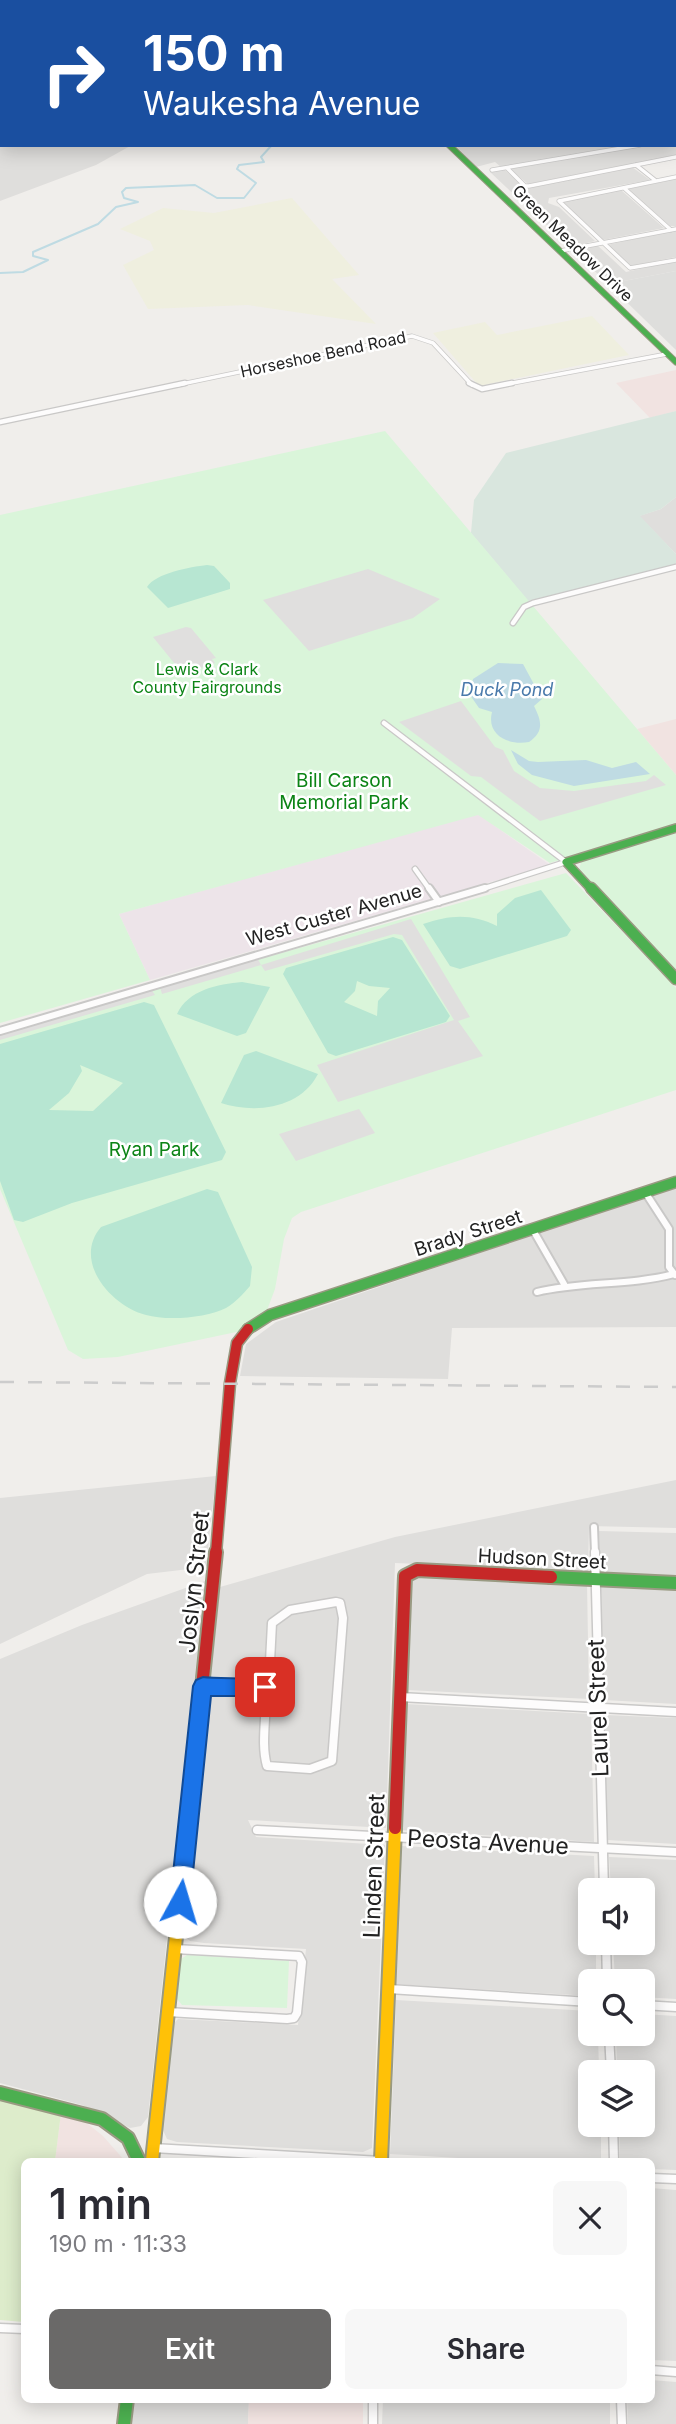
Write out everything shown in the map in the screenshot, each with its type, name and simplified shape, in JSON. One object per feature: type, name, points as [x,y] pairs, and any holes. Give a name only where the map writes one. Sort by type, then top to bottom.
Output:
[{"type":"street","name":"Green Meadow Drive","points":[[451,147],[676,362]]},
{"type":"street","points":[[492,170],[628,147]]},
{"type":"street","points":[[507,168],[525,186],[529,186],[676,157]]},
{"type":"street","points":[[636,165],[656,181]]},
{"type":"street","points":[[676,177],[559,201],[631,268],[676,260]]},
{"type":"street","points":[[624,188],[673,229]]},
{"type":"street","points":[[560,251],[673,229]]},
{"type":"street","name":"Horseshoe Bend Road","points":[[0,422],[412,336],[429,339],[470,384],[482,389],[667,354]]},
{"type":"street","points":[[513,623],[524,607],[676,567]]},
{"type":"street","points":[[383,723],[566,862],[676,979]]},
{"type":"street","name":"West Custer Avenue","points":[[0,1031],[554,868],[676,828]]},
{"type":"street","points":[[415,869],[439,902]]},
{"type":"street","name":"Brady Street","points":[[270,1315],[676,1182]]},
{"type":"street","points":[[537,1292],[564,1284],[640,1284],[675,1275],[670,1267],[670,1229],[645,1192]]},
{"type":"street","points":[[533,1230],[564,1284]]},
{"type":"street","name":"Joslyn Street","points":[[152,2158],[203,1686],[230,1388],[237,1343],[253,1324],[270,1315]]},
{"type":"street","name":"Laurel Street","points":[[594,1527],[603,1878]]},
{"type":"street","name":"Hudson Street","points":[[407,1572],[417,1570],[676,1583]]},
{"type":"street","name":"Linden Street","points":[[382,2158],[403,1581],[407,1572]]},
{"type":"street","points":[[336,1602],[340,1604],[343,1618],[338,1693],[332,1761],[327,1767],[316,1769],[267,1766],[264,1761],[268,1713],[265,1687],[269,1681],[272,1623],[290,1610],[336,1602]]},
{"type":"street","points":[[203,1686],[238,1689],[265,1687]]},
{"type":"street","points":[[400,1697],[676,1712]]},
{"type":"street","name":"Peosta Avenue","points":[[257,1830],[676,1852]]},
{"type":"street","points":[[168,2012],[294,2018],[301,1974],[299,1956],[175,1949]]},
{"type":"street","points":[[389,1989],[578,2000]]},
{"type":"street","points":[[655,2006],[676,2007]]},
{"type":"street","points":[[0,2093],[102,2119],[128,2138],[138,2158]]},
{"type":"street","points":[[613,2137],[614,2158]]},
{"type":"street","points":[[153,2148],[329,2158]]},
{"type":"street","points":[[655,2178],[676,2179]]},
{"type":"street","points":[[0,2328],[21,2329]]},
{"type":"street","points":[[655,2370],[676,2372]]},
{"type":"street","points":[[124,2424],[127,2403]]},
{"type":"street","points":[[373,2403],[373,2424]]},
{"type":"street","points":[[621,2403],[622,2424]]},
{"type":"shaded area","points":[[0,147],[128,147],[96,165],[0,201]]},
{"type":"shaded area","points":[[457,147],[620,147],[501,167],[495,162],[476,167]]},
{"type":"shaded area","points":[[635,147],[676,147],[676,155],[528,184],[510,169]]},
{"type":"shaded area","points":[[632,167],[650,180],[549,198],[548,203],[559,207],[595,241],[570,247],[490,172],[505,170],[528,187]]},
{"type":"shaded area","points":[[676,179],[676,226],[670,226],[628,189]]},
{"type":"shaded area","points":[[621,190],[664,228],[603,240],[562,202]]},
{"type":"shaded area","points":[[676,230],[676,257],[631,266],[607,245]]},
{"type":"shaded area","points":[[597,245],[626,272],[676,261],[676,271],[608,284],[573,250]]},
{"type":"shaded area","points":[[676,271],[676,350],[608,284]]},
{"type":"shaded area","points":[[676,370],[676,411],[650,418],[616,383]]},
{"type":"shaded area","points":[[676,411],[676,497],[661,509],[640,516],[676,554],[676,564],[528,601],[471,533],[474,500],[506,453]]},
{"type":"shaded area","points":[[676,497],[676,554],[639,516],[661,509]]},
{"type":"shaded area","points":[[368,569],[440,599],[413,618],[309,651],[263,600]]},
{"type":"shaded area","points":[[186,627],[191,628],[216,658],[212,659],[215,663],[183,674],[153,637]]},
{"type":"shaded area","points":[[461,701],[495,747],[503,750],[514,771],[540,788],[574,791],[646,781],[654,775],[666,785],[540,821],[481,777],[471,776],[399,722]]},
{"type":"shaded area","points":[[676,719],[676,775],[637,729]]},
{"type":"shaded area","points":[[478,814],[550,865],[150,980],[119,914]]},
{"type":"shaded area","points":[[411,919],[470,1017],[458,1021],[483,1056],[338,1102],[317,1065],[454,1020],[402,935],[394,934],[265,971],[261,965]]},
{"type":"shaded area","points":[[258,959],[261,965],[162,994],[160,987]]},
{"type":"shaded area","points":[[151,989],[155,995],[0,1040],[0,1033]]},
{"type":"shaded area","points":[[359,1109],[375,1133],[296,1161],[279,1134]]},
{"type":"shaded area","points":[[676,1186],[676,1327],[452,1328],[448,1379],[240,1376],[246,1344],[276,1322]]},
{"type":"shaded area","points":[[216,1476],[206,1567],[147,1574],[0,1644],[0,1498]]},
{"type":"shaded area","points":[[676,1480],[676,1528],[589,1526],[588,1571],[395,1563],[386,1828],[248,1820],[256,1837],[385,1845],[372,2148],[363,2152],[177,2142],[167,2139],[162,2128],[173,2024],[178,2019],[298,2025],[306,1949],[204,1943],[190,1941],[183,1935],[220,1587],[395,1537]]},
{"type":"shaded area","points":[[599,1531],[676,1533],[676,1576],[601,1572]]},
{"type":"shaded area","points":[[410,1576],[587,1583],[589,1699],[407,1690]]},
{"type":"shaded area","points":[[205,1581],[148,2117],[141,2126],[130,2128],[82,2105],[0,2083],[0,1659],[82,1625]]},
{"type":"shaded area","points":[[601,1585],[676,1588],[676,1704],[604,1700]]},
{"type":"shaded area","points":[[405,1704],[591,1714],[594,1842],[400,1830]]},
{"type":"shaded area","points":[[605,1715],[676,1718],[676,1844],[607,1840]]},
{"type":"shaded area","points":[[401,1846],[594,1856],[595,1878],[578,1878],[578,1955],[596,1955],[596,1969],[578,1969],[578,1995],[395,1984]]},
{"type":"shaded area","points":[[609,1857],[676,1860],[676,1999],[655,1998],[655,1969],[614,1969],[614,1955],[655,1955],[655,1878],[610,1878]]},
{"type":"shaded area","points":[[396,2000],[578,2010],[578,2046],[598,2046],[599,2060],[578,2060],[578,2137],[601,2137],[601,2158],[459,2158],[390,2154]]},
{"type":"shaded area","points":[[655,2015],[676,2016],[676,2170],[655,2169],[655,2158],[620,2158],[619,2137],[655,2137],[655,2060],[617,2060],[616,2046],[655,2046]]},
{"type":"shaded area","points":[[61,2113],[88,2124],[122,2158],[55,2158]]},
{"type":"shaded area","points":[[655,2188],[676,2190],[676,2361],[655,2360]]},
{"type":"shaded area","points":[[655,2380],[676,2382],[676,2424],[628,2424],[627,2403],[655,2403]]},
{"type":"shaded area","points":[[132,2403],[249,2403],[248,2424],[129,2424]]},
{"type":"shaded area","points":[[249,2403],[363,2403],[363,2424],[248,2424]]},
{"type":"shaded area","points":[[383,2403],[610,2403],[610,2424],[382,2424]]},
{"type":"green space","points":[[292,198],[359,275],[332,279],[376,324],[248,305],[148,309],[123,265],[154,250],[150,241],[120,229],[163,208],[214,213]]},
{"type":"green space","points":[[592,316],[629,355],[479,386],[433,333],[485,322],[497,335]]},
{"type":"green space","name":"Lewis & Clark County Fairgrounds","points":[[385,431],[676,775],[676,825],[550,863],[478,815],[119,914],[150,980],[0,1023],[0,515]]},
{"type":"green space","points":[[207,565],[214,566],[230,583],[230,589],[168,608],[147,587],[165,574]]},
{"type":"green space","points":[[676,832],[676,972],[579,870],[581,862],[589,857]]},
{"type":"green space","name":"Ryan Park","points":[[566,873],[676,988],[676,1090],[301,1212],[292,1218],[284,1239],[275,1289],[266,1313],[241,1331],[118,1357],[83,1359],[68,1350],[0,1189],[0,1032]]},
{"type":"green space","points":[[541,890],[571,930],[567,936],[460,969],[450,966],[423,924],[469,917],[497,926],[497,914],[515,898]]},
{"type":"green space","points":[[393,937],[402,940],[450,1016],[446,1022],[336,1056],[328,1053],[283,974],[286,968]],"holes":[[[357,981],[369,986],[390,988],[378,1001],[377,1016],[344,1002],[355,991]]]},
{"type":"green space","points":[[242,982],[270,987],[246,1033],[237,1036],[177,1014],[188,999],[196,994],[223,984]]},
{"type":"green space","points":[[144,1002],[154,1005],[226,1152],[222,1160],[72,1203],[23,1222],[14,1220],[0,1181],[0,1044]],"holes":[[[80,1065],[123,1083],[93,1111],[49,1110],[69,1093],[82,1071]]]},
{"type":"green space","points":[[256,1051],[318,1074],[300,1095],[275,1106],[248,1108],[221,1103],[244,1055]]},
{"type":"green space","points":[[207,1189],[218,1192],[252,1267],[250,1286],[226,1308],[198,1316],[155,1317],[133,1310],[120,1302],[109,1292],[93,1267],[93,1240],[101,1227]]},
{"type":"green space","points":[[187,1955],[289,1961],[287,2008],[182,2005],[177,1999],[181,1959]]},
{"type":"green space","points":[[0,2100],[61,2113],[55,2158],[21,2158],[21,2322],[0,2320]]},
{"type":"water","name":"Duck Pond","points":[[498,663],[523,664],[542,699],[534,706],[540,721],[538,734],[529,742],[514,742],[501,737],[492,727],[492,712],[479,708],[470,695],[473,679]]},
{"type":"water","points":[[511,750],[529,761],[538,762],[586,760],[612,768],[636,762],[650,774],[574,786],[532,775],[518,764]]},
{"type":"waterway","points":[[0,273],[23,272],[48,260],[33,256],[33,252],[98,224],[116,207],[138,202],[124,198],[122,192],[126,188],[195,185],[217,198],[244,198],[256,183],[237,169],[239,165],[264,162],[261,157],[270,147]]},
{"type":"railway","points":[[0,1382],[676,1387]]},
{"type":"traffic: fast","points":[[451,147],[676,362]]},
{"type":"traffic: fast","points":[[676,828],[566,862],[676,979]]},
{"type":"traffic: fast","points":[[248,1329],[270,1315],[676,1182]]},
{"type":"traffic: fast","points":[[551,1577],[676,1583]]},
{"type":"traffic: fast","points":[[0,2093],[102,2119],[128,2138],[138,2158]]},
{"type":"traffic: fast","points":[[124,2424],[127,2403]]},
{"type":"traffic: slow","points":[[381,2158],[395,1828]]},
{"type":"traffic: slow","points":[[152,2158],[181,1890]]},
{"type":"traffic: jam","points":[[181,1890],[213,1594],[230,1383],[237,1343],[248,1329]]},
{"type":"traffic: jam","points":[[395,1828],[405,1576],[417,1570],[551,1577]]},
{"type":"route","points":[[180,1902],[203,1686],[238,1689],[265,1687]]},
{"type":"park label","name":"Bill Carson Memorial Park","points":[[344,791]]}]
